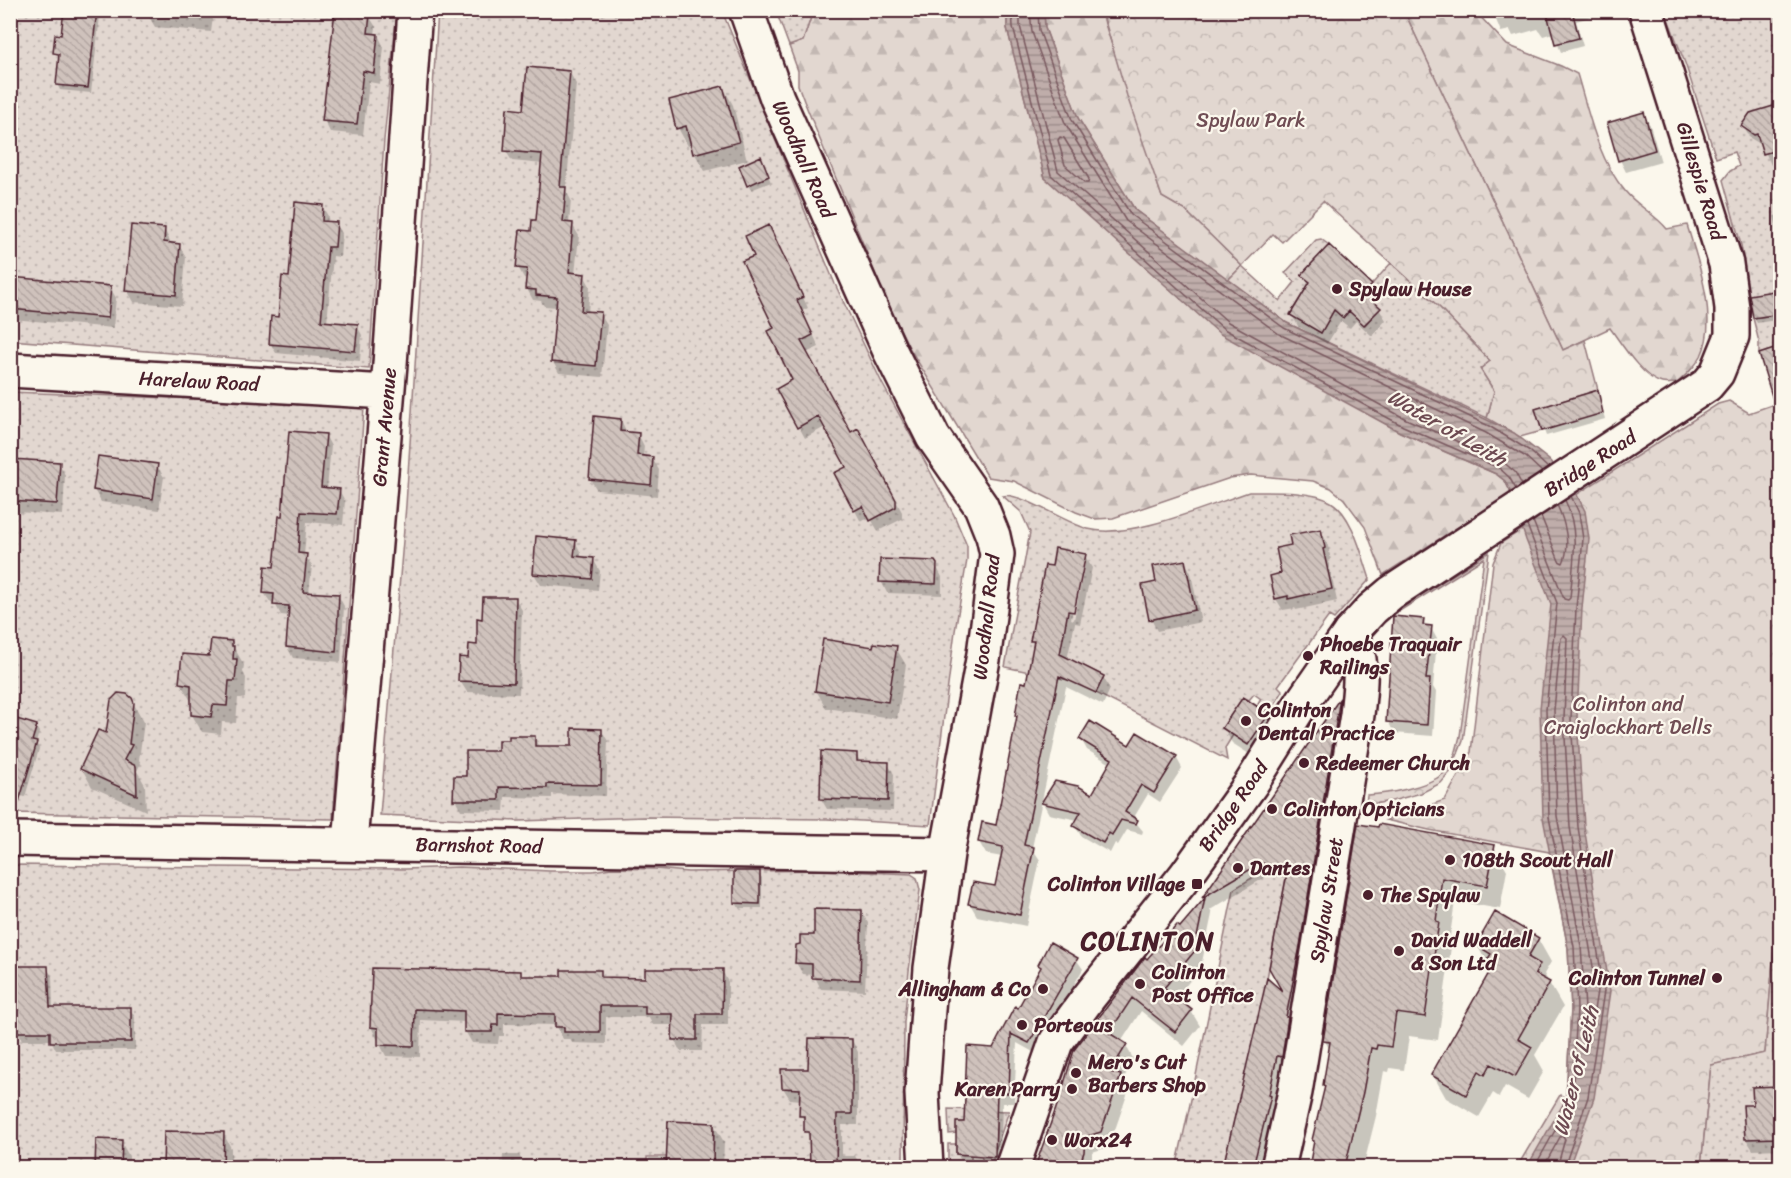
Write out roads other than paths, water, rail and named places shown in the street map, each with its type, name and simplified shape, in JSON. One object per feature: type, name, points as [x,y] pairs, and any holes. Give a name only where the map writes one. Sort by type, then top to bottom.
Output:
[{"type":"street","name":"Grant Avenue","points":[[350,843],[387,392],[415,10]]},
{"type":"street","name":"Woodhall Road","points":[[746,10],[777,98],[889,349],[933,437],[981,506],[993,536],[997,554],[986,644],[947,854],[931,968],[922,1093],[926,1167]]},
{"type":"street","name":"Gillespie Road","points":[[1646,10],[1726,264],[1733,328],[1726,355]]},
{"type":"street","name":"Bridge Road","points":[[1012,1167],[1056,1042],[1089,996],[1186,875],[1251,784],[1303,701],[1350,633],[1382,601],[1416,577],[1689,397],[1714,378],[1726,355]]},
{"type":"street","name":"Harelaw Road","points":[[10,370],[387,392]]},
{"type":"street","name":"Spylaw Street","points":[[1278,1167],[1295,1092],[1357,715],[1361,669],[1358,648],[1350,633]]},
{"type":"street","name":"Barnshot Road","points":[[10,839],[947,854]]},
{"type":"water","name":"Water of Leith","points":[[1007,11],[1044,11],[1045,28],[1078,118],[1135,210],[1287,323],[1514,433],[1549,460],[1573,487],[1585,511],[1589,539],[1582,608],[1577,719],[1584,826],[1610,991],[1594,1098],[1569,1167],[1527,1167],[1566,1099],[1571,1009],[1568,948],[1543,818],[1540,709],[1551,604],[1526,540],[1511,493],[1505,481],[1496,474],[1400,432],[1220,334],[1045,178],[1007,28]]},
{"type":"place","name":"Spylaw House","points":[[1337,289]]},
{"type":"place","name":"Phoebe Traquair Railings","points":[[1308,656]]},
{"type":"place","name":"Colinton Dental Practice","points":[[1246,721]]},
{"type":"place","name":"Redeemer Church","points":[[1304,763]]},
{"type":"place","name":"Colinton Opticians","points":[[1272,809]]},
{"type":"place","name":"108th Scout Hall","points":[[1450,860]]},
{"type":"place","name":"Dantes","points":[[1238,868]]},
{"type":"place","name":"Colinton Village","points":[[1197,884]]},
{"type":"place","name":"The Spylaw","points":[[1368,895]]},
{"type":"place","name":"David Waddell & Son Ltd","points":[[1399,951]]},
{"type":"place","name":"Colinton Tunnel","points":[[1717,978]]},
{"type":"place","name":"Colinton Post Office","points":[[1140,984]]},
{"type":"place","name":"Allingham & Co","points":[[1043,989]]},
{"type":"place","name":"Porteous","points":[[1022,1025]]},
{"type":"place","name":"Mero's Cut Barbers Shop","points":[[1076,1073]]},
{"type":"place","name":"Karen Parry","points":[[1072,1089]]},
{"type":"place","name":"Worx24","points":[[1052,1140]]},
{"type":"district","name":"COLINTON","points":[[1148,941]]},
{"type":"park label","name":"Spylaw Park","points":[[1251,120]]},
{"type":"park label","name":"Colinton and Craiglockhart Dells","points":[[1628,716]]}]
